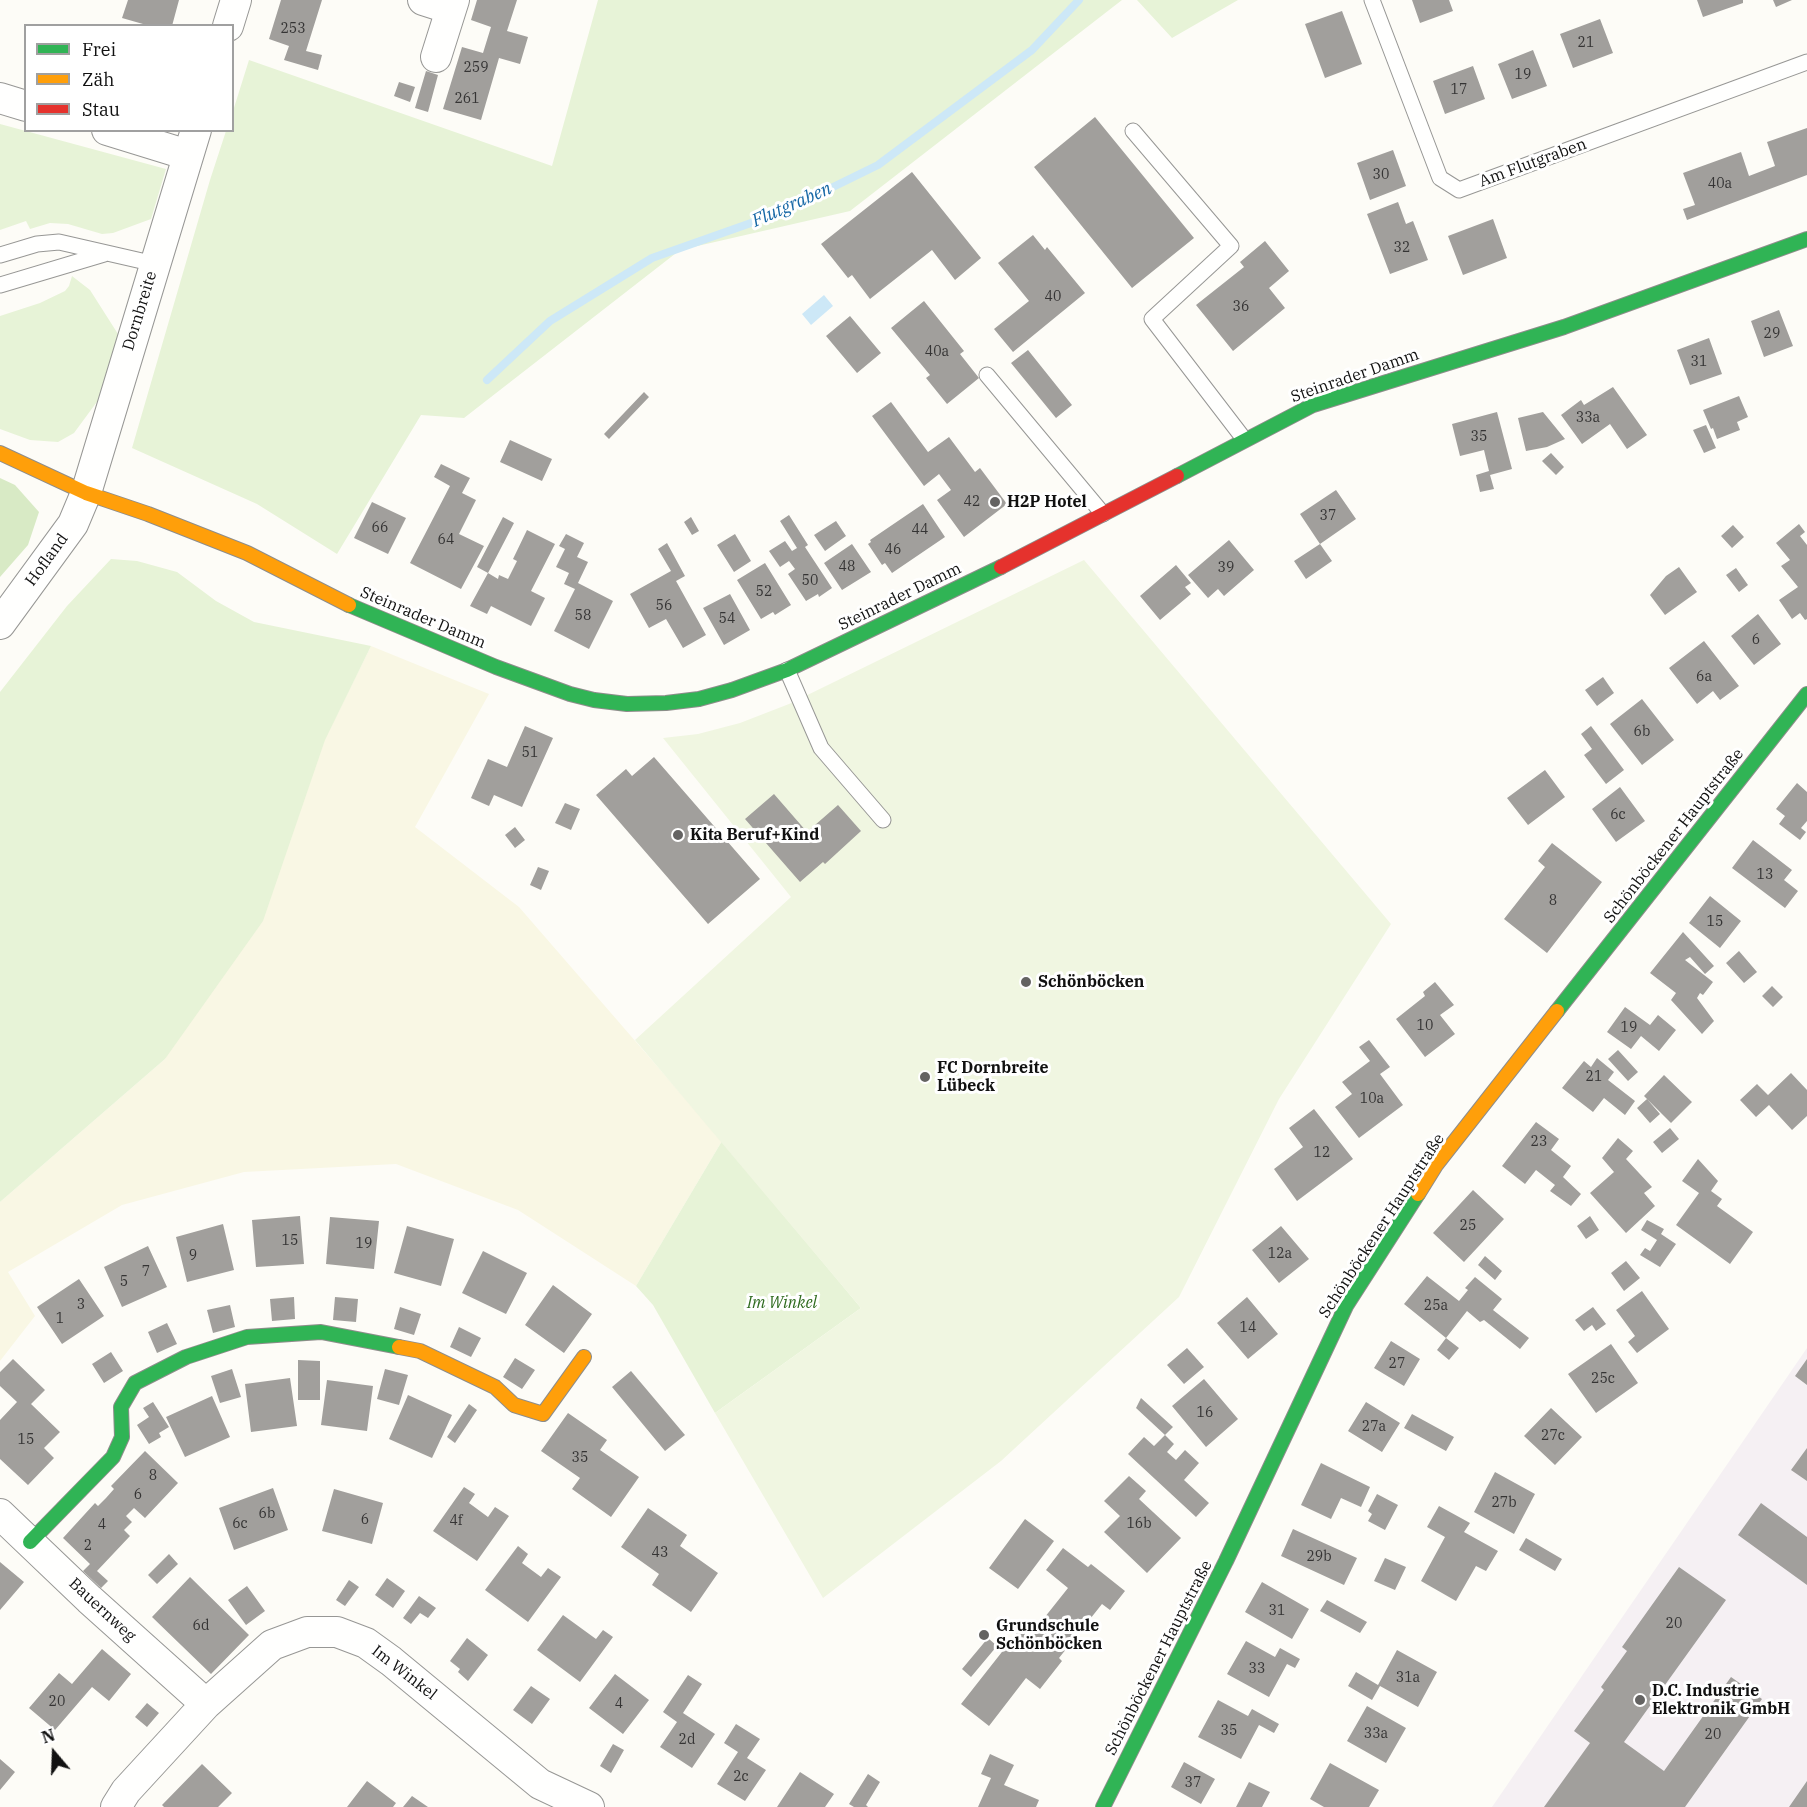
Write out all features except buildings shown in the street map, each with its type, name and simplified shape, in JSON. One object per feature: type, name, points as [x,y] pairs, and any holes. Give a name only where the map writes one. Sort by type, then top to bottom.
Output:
[{"type":"street","points":[[229,24],[236,0]]},
{"type":"street","points":[[423,0],[452,4],[436,57]]},
{"type":"street","points":[[0,98],[24,105]]},
{"type":"street","points":[[120,132],[192,143]]},
{"type":"street","name":"Dornbreite","points":[[86,493],[192,143]]},
{"type":"street","name":"Steinrader Damm","points":[[0,453],[86,493],[148,514],[247,554],[349,605],[496,667],[570,694],[594,700],[627,704],[666,703],[699,699],[732,690],[787,670],[1042,547],[1244,439],[1313,405],[1564,327],[1807,239]]},
{"type":"street","name":"Hofland","points":[[0,624],[74,524],[86,493]]},
{"type":"street","name":"Schönböckener Hauptstraße","points":[[1103,1807],[1226,1561],[1346,1306],[1436,1165],[1807,694]]},
{"type":"street","points":[[30,1542],[112,1457],[122,1437],[121,1407],[135,1383],[186,1357],[247,1337],[321,1332],[420,1351],[495,1387],[514,1406],[543,1414],[584,1357]]},
{"type":"street","name":"Bauernweg","points":[[0,1514],[89,1599],[206,1704]]},
{"type":"street","name":"Im Winkel","points":[[116,1807],[126,1791],[206,1704],[272,1644],[307,1632],[337,1632],[366,1643],[540,1784],[589,1807]]},
{"type":"lane","name":"Am Flutgraben","points":[[1372,0],[1440,178],[1459,190],[1807,62]]},
{"type":"lane","points":[[1133,131],[1231,246],[1152,318],[1244,439]]},
{"type":"lane","points":[[0,255],[37,244],[59,242],[155,264]]},
{"type":"lane","points":[[0,285],[107,253]]},
{"type":"lane","points":[[987,375],[1103,514]]},
{"type":"lane","points":[[787,670],[821,748],[883,820]]},
{"type":"shaded area","points":[[371,646],[489,694],[415,827],[519,907],[722,1141],[636,1286],[518,1210],[396,1164],[244,1172],[122,1205],[8,1272],[35,1316],[0,1361],[0,1202],[165,1059]]},
{"type":"shaded area","points":[[1807,1348],[1807,1807],[1492,1807]]},
{"type":"green space","points":[[598,0],[1122,0],[850,211],[680,250],[464,418],[421,415],[337,554],[257,504],[132,448],[210,180],[226,132],[234,132],[234,108],[249,60],[552,166]]},
{"type":"green space","points":[[1137,0],[1238,0],[1172,38]]},
{"type":"green space","points":[[0,124],[166,169],[151,219],[113,233],[102,234],[68,224],[50,223],[30,229],[26,221],[0,230]]},
{"type":"green space","points":[[72,276],[90,290],[118,334],[99,399],[74,433],[58,442],[30,440],[0,429],[0,316],[40,303],[65,291]]},
{"type":"green space","points":[[0,478],[15,485],[39,512],[28,545],[0,577]]},
{"type":"green space","points":[[111,559],[137,561],[177,572],[216,601],[254,622],[371,646],[325,740],[263,921],[165,1059],[0,1202],[0,692],[67,606]]},
{"type":"green space","name":"Schönböcken","points":[[1084,560],[1391,924],[1279,1099],[1179,1297],[1001,1461],[823,1598],[715,1413],[861,1308],[635,1040],[791,897],[663,738],[698,734],[740,723],[789,704]]},
{"type":"green space","points":[[722,1141],[861,1308],[715,1413],[653,1305],[636,1286]]},
{"type":"water","points":[[824,295],[833,306],[811,325],[802,314]]},
{"type":"waterway","name":"Flutgraben","points":[[487,380],[550,321],[652,258],[782,212],[878,165],[1032,50],[1079,0]]},
{"type":"traffic: fast","points":[[1177,476],[1313,405],[1564,327],[1807,239]]},
{"type":"traffic: fast","points":[[349,605],[496,667],[570,694],[627,704],[666,703],[699,699],[787,670],[1001,567]]},
{"type":"traffic: fast","points":[[1557,1011],[1807,694]]},
{"type":"traffic: fast","points":[[1103,1807],[1226,1561],[1346,1306],[1418,1194]]},
{"type":"traffic: fast","points":[[30,1542],[113,1457],[122,1437],[121,1407],[135,1383],[186,1357],[247,1337],[321,1332],[399,1347]]},
{"type":"traffic: slow","points":[[0,453],[86,493],[148,514],[247,553],[349,605]]},
{"type":"traffic: slow","points":[[1418,1194],[1436,1165],[1557,1011]]},
{"type":"traffic: slow","points":[[399,1347],[420,1351],[495,1387],[514,1405],[543,1414],[584,1357]]},
{"type":"traffic: jam","points":[[1001,567],[1177,476]]},
{"type":"place","name":"H2P Hotel","points":[[995,502]]},
{"type":"place","name":"Kita Beruf+Kind","points":[[678,835]]},
{"type":"place","name":"Schönböcken","points":[[1026,982]]},
{"type":"place","name":"FC Dornbreite Lübeck","points":[[925,1077]]},
{"type":"place","name":"Grundschule Schönböcken","points":[[984,1635]]},
{"type":"place","name":"D.C. Industrie Elektronik GmbH","points":[[1640,1700]]}]
